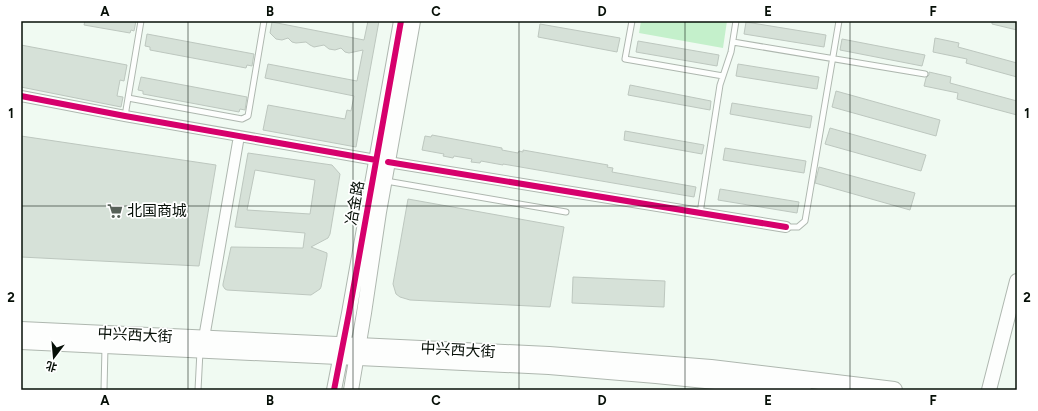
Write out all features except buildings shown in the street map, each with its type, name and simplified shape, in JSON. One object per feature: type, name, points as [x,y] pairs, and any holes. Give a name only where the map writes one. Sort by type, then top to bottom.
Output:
[{"type":"main road","name":"中兴西大街","points":[[21,330],[202,344],[350,351],[467,362],[603,370],[804,390]]},
{"type":"main road","name":"中兴西大街","points":[[21,341],[105,345],[202,344]]},
{"type":"main road","name":"中兴西大街","points":[[350,351],[468,350],[604,359],[765,374],[894,390]]},
{"type":"street","name":"冶金路","points":[[351,390],[350,351],[382,161],[401,21]]},
{"type":"street","name":"冶金路","points":[[334,390],[350,351],[385,180],[382,161],[413,21]]},
{"type":"street","points":[[21,96],[125,116],[382,161],[786,227]]},
{"type":"street","points":[[202,344],[239,136]]},
{"type":"street","points":[[989,390],[1017,281]]},
{"type":"lane","points":[[125,116],[141,21]]},
{"type":"lane","points":[[128,98],[242,119],[246,118],[248,116],[264,21]]},
{"type":"lane","points":[[632,21],[625,59],[722,76]]},
{"type":"lane","points":[[700,213],[722,76],[731,52],[736,21]]},
{"type":"lane","points":[[786,227],[798,227],[805,221],[839,21]]},
{"type":"lane","points":[[733,42],[925,74]]},
{"type":"lane","points":[[385,180],[566,212]]},
{"type":"lane","points":[[198,390],[202,344]]},
{"type":"lane","points":[[104,390],[105,345]]},
{"type":"green space","points":[[641,21],[727,21],[723,48],[639,33]]},
{"type":"cycle path","points":[[334,390],[401,21]]},
{"type":"cycle path","points":[[21,96],[125,116],[376,160]]},
{"type":"cycle path","points":[[388,162],[786,227]]},
{"type":"place","name":"北国商城","points":[[115,211]]}]
